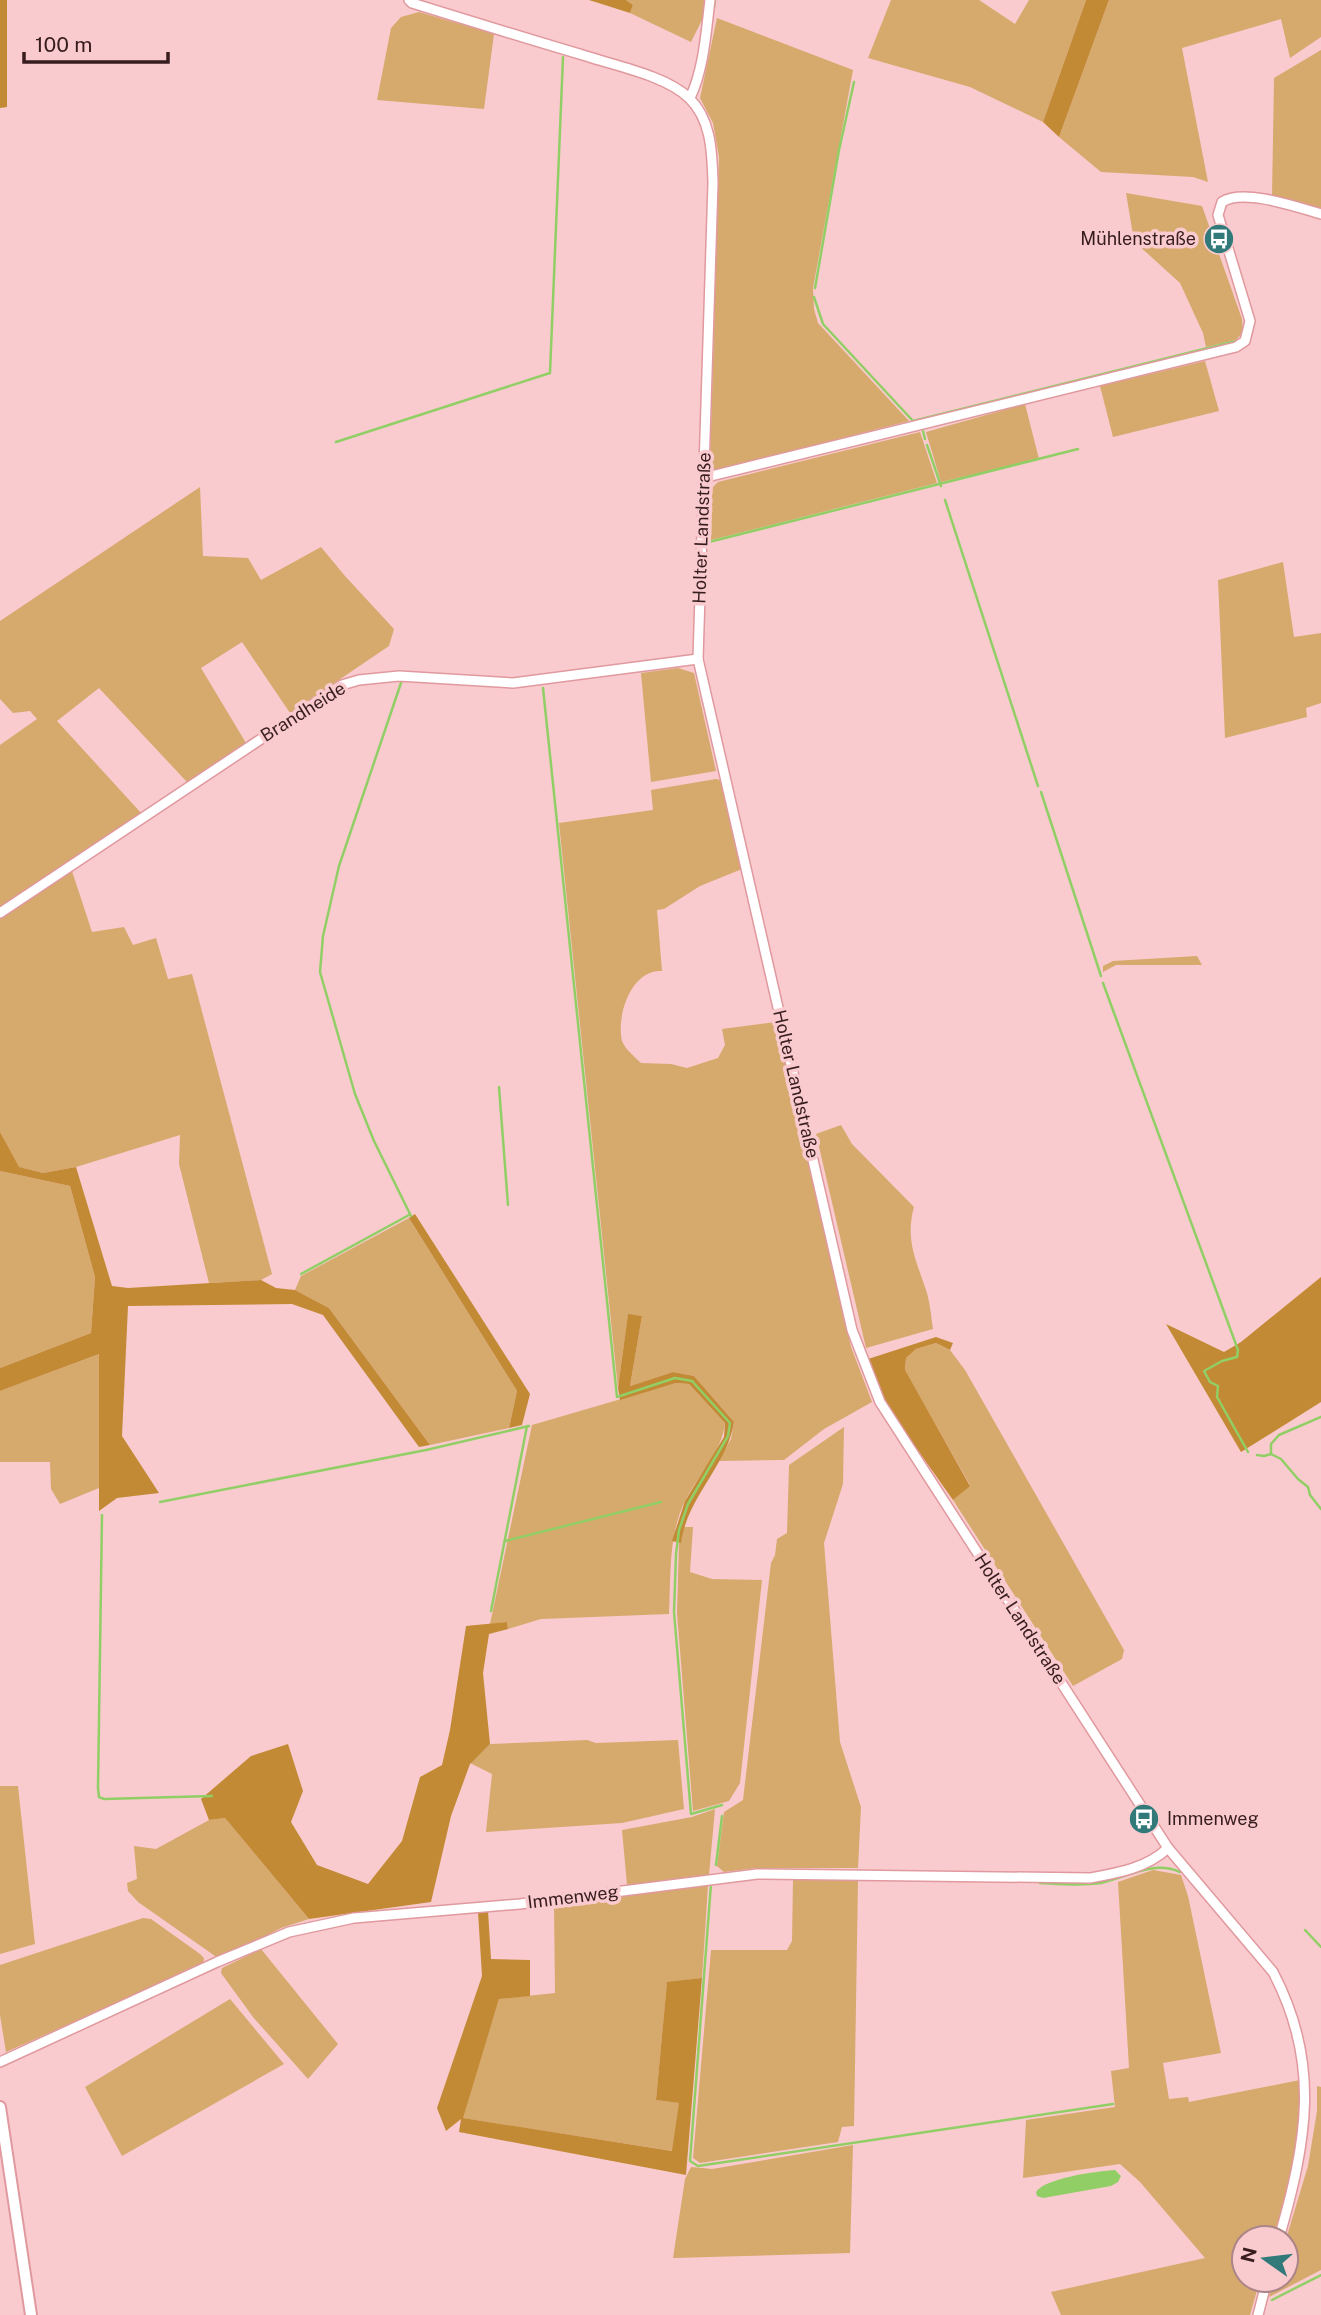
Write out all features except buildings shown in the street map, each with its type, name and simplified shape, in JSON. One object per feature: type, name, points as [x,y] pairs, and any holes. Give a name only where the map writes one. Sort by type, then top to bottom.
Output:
[{"type":"street","points":[[409,0],[632,71],[671,85],[690,98],[695,88],[705,43],[710,0]]},
{"type":"street","name":"Holter Landstraße","points":[[690,98],[706,125],[712,144],[713,183],[698,659],[852,1330],[880,1402],[1168,1848],[1273,1972],[1285,1990],[1306,2043],[1311,2074],[1311,2110],[1300,2165],[1283,2224]]},
{"type":"street","points":[[703,478],[1236,346],[1245,341],[1250,321],[1218,215],[1222,202],[1229,197],[1239,196],[1321,214]]},
{"type":"street","name":"Brandheide","points":[[0,913],[342,685],[359,680],[399,676],[513,683],[698,659]]},
{"type":"street","name":"Immenweg","points":[[0,2063],[289,1932],[354,1918],[520,1904],[757,1874],[1090,1878],[1154,1861],[1168,1848]]},
{"type":"street","points":[[0,2107],[31,2315]]},
{"type":"street","points":[[1258,2315],[1264,2294]]},
{"type":"shaded area","points":[[0,0],[7,0],[7,107],[0,108]]},
{"type":"shaded area","points":[[589,0],[626,0],[633,5],[630,13]]},
{"type":"shaded area","points":[[626,0],[708,0],[707,10],[691,42],[630,13],[633,5]]},
{"type":"shaded area","points":[[891,0],[979,0],[1015,24],[1029,0],[1086,0],[1043,122],[970,87],[868,58]]},
{"type":"shaded area","points":[[1086,0],[1109,0],[1059,137],[1043,122]]},
{"type":"shaded area","points":[[1109,0],[1321,0],[1321,37],[1290,58],[1281,19],[1182,48],[1208,182],[1193,177],[1101,172],[1059,137]]},
{"type":"shaded area","points":[[419,12],[494,34],[484,109],[377,100],[391,28],[401,17]]},
{"type":"shaded area","points":[[717,18],[853,70],[813,288],[814,309],[818,323],[909,421],[717,470],[712,468],[710,462],[719,157],[713,123],[700,98]]},
{"type":"shaded area","points":[[1321,50],[1321,211],[1272,196],[1274,78]]},
{"type":"shaded area","points":[[1126,193],[1202,206],[1242,319],[1243,332],[1236,340],[1206,347],[1203,333],[1180,283],[1137,244]]},
{"type":"shaded area","points":[[1205,361],[1219,411],[1113,437],[1100,386]]},
{"type":"shaded area","points":[[1025,404],[1039,459],[941,482],[926,432]]},
{"type":"shaded area","points":[[920,432],[937,483],[711,540],[712,488],[718,482]]},
{"type":"shaded area","points":[[200,487],[203,556],[248,558],[261,580],[321,547],[394,629],[389,646],[290,713],[242,642],[201,668],[246,743],[187,782],[99,688],[57,721],[142,814],[0,909],[0,745],[37,719],[30,711],[13,713],[0,699],[0,621]]},
{"type":"shaded area","points":[[1283,562],[1294,637],[1321,633],[1321,703],[1306,708],[1307,717],[1225,738],[1218,580]]},
{"type":"shaded area","points":[[678,668],[694,673],[716,771],[651,782],[641,673]]},
{"type":"shaded area","points":[[720,780],[742,869],[700,886],[664,909],[657,910],[662,971],[651,972],[634,986],[624,1007],[621,1031],[623,1044],[641,1063],[671,1064],[687,1068],[718,1058],[725,1045],[722,1029],[776,1022],[851,1347],[872,1402],[824,1429],[784,1460],[718,1461],[731,1439],[734,1422],[694,1376],[673,1372],[630,1386],[642,1316],[628,1315],[618,1388],[559,823],[653,810],[651,790]]},
{"type":"shaded area","points":[[71,868],[92,932],[124,927],[133,945],[156,938],[168,979],[192,974],[272,1274],[261,1280],[209,1283],[179,1164],[180,1135],[76,1167],[43,1173],[18,1167],[0,1132],[0,919]]},
{"type":"shaded area","points":[[1197,956],[1202,965],[1116,965],[1103,972],[1103,966],[1113,961]]},
{"type":"shaded area","points":[[841,1125],[852,1144],[914,1207],[911,1239],[927,1295],[933,1329],[866,1348],[816,1134]]},
{"type":"shaded area","points":[[0,1132],[19,1167],[43,1173],[76,1167],[112,1286],[128,1288],[261,1280],[276,1288],[295,1290],[329,1308],[430,1445],[419,1447],[323,1315],[292,1304],[128,1306],[122,1436],[159,1493],[117,1498],[99,1511],[99,1354],[0,1391],[0,1368],[91,1333],[95,1277],[70,1186],[0,1171]]},
{"type":"shaded area","points":[[0,1171],[70,1186],[95,1277],[91,1333],[0,1368]]},
{"type":"shaded area","points":[[415,1214],[530,1394],[522,1425],[509,1428],[517,1391],[409,1218]]},
{"type":"shaded area","points":[[409,1218],[517,1391],[509,1428],[430,1445],[329,1308],[295,1290],[301,1276]]},
{"type":"shaded area","points":[[1321,1277],[1321,1402],[1241,1452],[1166,1324],[1224,1352],[1241,1342]]},
{"type":"shaded area","points":[[628,1314],[642,1316],[630,1386],[673,1372],[694,1376],[734,1422],[724,1453],[691,1511],[681,1543],[672,1541],[685,1501],[724,1437],[725,1423],[689,1384],[676,1383],[620,1400],[618,1388]]},
{"type":"shaded area","points":[[936,1337],[953,1343],[950,1350],[936,1343],[916,1349],[906,1358],[905,1370],[970,1486],[953,1500],[883,1401],[865,1360]]},
{"type":"shaded area","points":[[936,1343],[950,1350],[965,1370],[1124,1650],[1122,1659],[1073,1686],[953,1500],[970,1485],[905,1371],[906,1358],[916,1349]]},
{"type":"shaded area","points":[[99,1354],[99,1488],[60,1504],[51,1489],[50,1462],[0,1462],[0,1391]]},
{"type":"shaded area","points":[[676,1383],[689,1384],[725,1423],[719,1444],[690,1491],[680,1514],[671,1556],[669,1614],[541,1619],[508,1629],[507,1622],[490,1624],[532,1425]]},
{"type":"shaded area","points":[[844,1427],[843,1484],[824,1543],[840,1742],[861,1807],[858,1868],[757,1868],[724,1872],[717,1866],[724,1812],[743,1800],[771,1563],[777,1539],[787,1533],[789,1465]]},
{"type":"shaded area","points":[[683,1527],[693,1527],[690,1572],[712,1579],[762,1580],[740,1783],[729,1801],[693,1811],[677,1613],[679,1544]]},
{"type":"shaded area","points":[[507,1622],[508,1629],[489,1634],[483,1673],[490,1744],[470,1764],[451,1816],[431,1902],[309,1919],[225,1818],[209,1820],[201,1799],[251,1756],[288,1744],[303,1791],[291,1822],[317,1865],[368,1884],[402,1841],[420,1777],[442,1765],[466,1626]]},
{"type":"shaded area","points":[[587,1740],[596,1743],[678,1740],[684,1809],[622,1823],[486,1832],[492,1774],[470,1763],[490,1744]]},
{"type":"shaded area","points":[[0,1786],[18,1786],[35,1944],[0,1954]]},
{"type":"shaded area","points":[[715,1809],[709,1875],[627,1885],[622,1830],[692,1817]]},
{"type":"shaded area","points":[[225,1818],[309,1919],[281,1928],[226,1956],[215,1956],[138,1902],[128,1891],[127,1883],[137,1879],[134,1846],[156,1849],[209,1820]]},
{"type":"shaded area","points":[[1153,1870],[1181,1875],[1188,1896],[1221,2053],[1163,2063],[1169,2099],[1188,2097],[1189,2102],[1305,2079],[1298,2152],[1277,2224],[1230,2224],[1230,2294],[1256,2294],[1250,2315],[1061,2315],[1051,2292],[1205,2258],[1140,2182],[1120,2164],[1023,2178],[1026,2120],[1115,2107],[1111,2071],[1129,2068],[1118,1882]]},
{"type":"shaded area","points":[[793,1879],[858,1881],[854,2126],[842,2127],[838,2142],[700,2163],[693,2158],[711,1950],[787,1950],[792,1941]]},
{"type":"shaded area","points":[[708,1885],[702,1978],[667,1983],[656,2100],[680,2103],[673,2151],[462,2118],[499,1999],[555,1993],[554,1905]]},
{"type":"shaded area","points":[[488,1911],[491,1959],[530,1960],[530,1996],[499,1999],[463,2118],[672,2151],[679,2103],[656,2100],[667,1982],[702,1978],[686,2175],[459,2132],[461,2119],[446,2131],[437,2108],[482,1976],[478,1912]]},
{"type":"shaded area","points":[[143,1918],[151,1919],[200,1954],[204,1958],[203,1965],[6,2052],[0,2015],[0,1965]]},
{"type":"shaded area","points":[[261,1949],[338,2044],[308,2079],[253,2017],[221,1973],[222,1968]]},
{"type":"shaded area","points":[[230,1999],[284,2064],[122,2156],[85,2087]]},
{"type":"shaded area","points":[[1317,2086],[1321,2087],[1321,2270],[1300,2281],[1300,2224],[1291,2224],[1308,2166],[1317,2111]]},
{"type":"shaded area","points":[[853,2145],[850,2253],[673,2258],[685,2179],[691,2167],[712,2169]]},
{"type":"shaded area","points":[[1115,2170],[1121,2176],[1118,2182],[1111,2186],[1043,2198],[1037,2196],[1036,2192],[1041,2187],[1060,2179]]},
{"type":"waterway","points":[[714,7],[715,0]]},
{"type":"waterway","points":[[336,442],[550,373],[563,57]]},
{"type":"waterway","points":[[815,288],[854,82]]},
{"type":"waterway","points":[[814,297],[823,324],[913,421]]},
{"type":"waterway","points":[[913,421],[1236,341]]},
{"type":"waterway","points":[[923,431],[925,439]]},
{"type":"waterway","points":[[927,445],[941,486]]},
{"type":"waterway","points":[[709,542],[1078,449]]},
{"type":"waterway","points":[[945,500],[1038,786]]},
{"type":"waterway","points":[[402,680],[339,866],[323,936],[320,972],[355,1094],[374,1141],[411,1216]]},
{"type":"waterway","points":[[543,688],[617,1397],[675,1378],[692,1381],[730,1423],[728,1436],[688,1504],[679,1530],[674,1612],[691,1814],[722,1805]]},
{"type":"waterway","points":[[1041,792],[1101,976]]},
{"type":"waterway","points":[[1103,983],[1238,1350],[1237,1357],[1222,1361],[1204,1371],[1210,1382],[1218,1386],[1217,1397],[1248,1452]]},
{"type":"waterway","points":[[499,1087],[508,1205]]},
{"type":"waterway","points":[[301,1274],[409,1215]]},
{"type":"waterway","points":[[1271,1454],[1271,1444],[1279,1435],[1321,1417]]},
{"type":"waterway","points":[[491,1611],[527,1426]]},
{"type":"waterway","points":[[160,1502],[426,1450],[529,1426]]},
{"type":"waterway","points":[[1271,1454],[1281,1459],[1308,1487],[1310,1495],[1321,1509]]},
{"type":"waterway","points":[[1257,1455],[1271,1454]]},
{"type":"waterway","points":[[505,1541],[661,1502]]},
{"type":"waterway","points":[[102,1515],[99,1797],[212,1796]]},
{"type":"waterway","points":[[716,1865],[722,1816]]},
{"type":"waterway","points":[[1040,1883],[1101,1883],[1160,1868],[1180,1872]]},
{"type":"waterway","points":[[711,1884],[690,2161],[698,2166],[1113,2104]]},
{"type":"waterway","points":[[1305,1930],[1321,1947]]},
{"type":"waterway","points":[[1272,2300],[1321,2275]]},
{"type":"place","name":"Mühlenstraße","points":[[1219,239]]},
{"type":"place","name":"Immenweg","points":[[1144,1819]]}]
